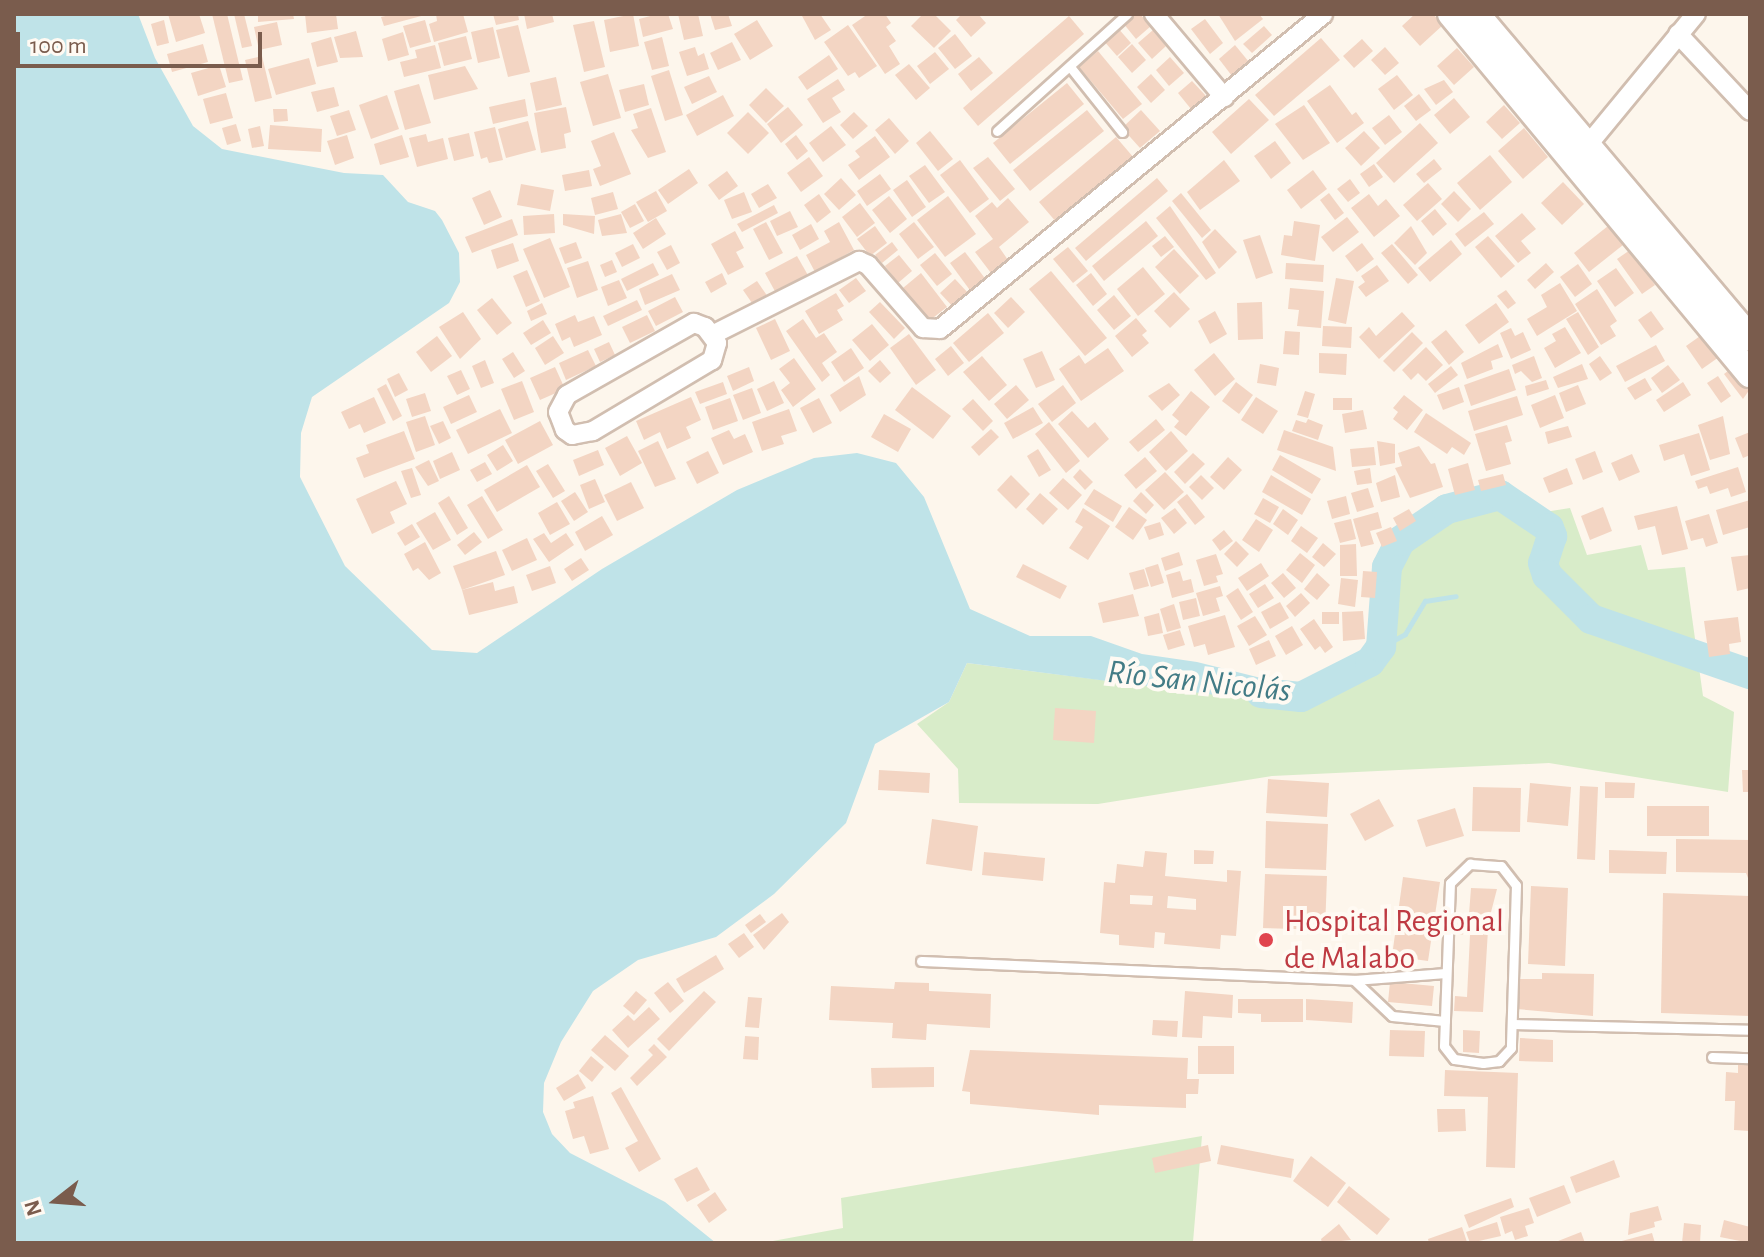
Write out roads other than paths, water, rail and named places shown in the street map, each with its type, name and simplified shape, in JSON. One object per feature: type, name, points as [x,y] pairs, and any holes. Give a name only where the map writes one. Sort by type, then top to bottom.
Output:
[{"type":"main road","points":[[1451,14],[1750,374]]},
{"type":"main road","points":[[1476,14],[1750,338]]},
{"type":"street","points":[[1154,14],[1224,97]]},
{"type":"street","points":[[712,335],[859,261],[868,265],[923,328],[940,329],[1323,14]]},
{"type":"street","points":[[1587,146],[1696,14]]},
{"type":"street","points":[[1678,34],[1750,111]]},
{"type":"street","points":[[694,323],[712,335],[717,353],[712,360],[593,431],[572,435],[565,430],[558,412],[567,395],[694,323]]},
{"type":"lane","points":[[997,131],[1071,68],[1127,14]]},
{"type":"lane","points":[[1071,68],[1122,132]]},
{"type":"lane","points":[[1470,864],[1501,866],[1516,885],[1512,1024],[1507,1056],[1483,1063],[1448,1053],[1446,973],[1454,874],[1470,864]]},
{"type":"lane","points":[[921,961],[1354,980],[1446,973]]},
{"type":"lane","points":[[1354,980],[1392,1016],[1445,1021]]},
{"type":"lane","points":[[1512,1024],[1750,1030]]},
{"type":"lane","points":[[1712,1057],[1750,1058]]},
{"type":"water","points":[[14,14],[138,14],[155,58],[193,126],[222,149],[344,173],[383,175],[408,202],[435,211],[442,220],[459,253],[460,282],[449,303],[312,397],[301,433],[300,477],[345,566],[432,650],[477,653],[602,569],[737,490],[814,458],[857,453],[896,463],[924,497],[970,609],[1030,636],[1091,636],[1142,654],[1197,662],[1305,689],[1294,705],[967,663],[949,702],[875,744],[846,823],[774,894],[716,937],[638,960],[593,991],[561,1042],[544,1083],[543,1112],[552,1134],[570,1153],[665,1202],[716,1243],[14,1243]]},
{"type":"waterway","name":"Río San Nicolás","points":[[1261,693],[1301,697],[1370,662],[1381,647],[1387,567],[1400,541],[1447,509],[1500,495],[1549,528],[1552,536],[1543,563],[1547,575],[1591,619],[1750,674]]},
{"type":"waterway","points":[[1381,647],[1405,634],[1425,601],[1456,596]]},
{"type":"place","name":"Hospital Regional de Malabo","points":[[1266,940]]}]
